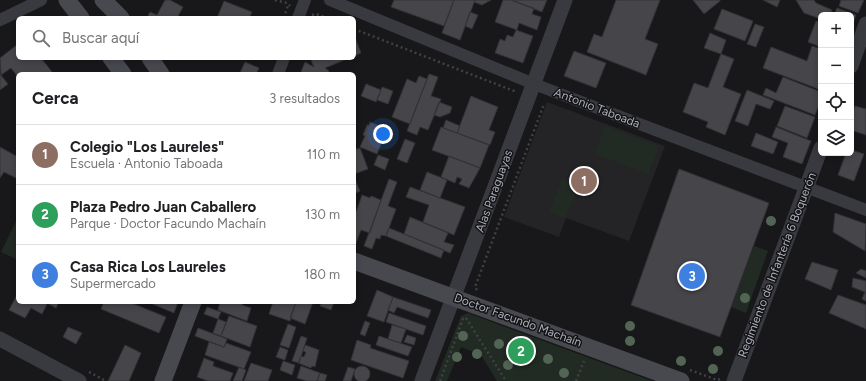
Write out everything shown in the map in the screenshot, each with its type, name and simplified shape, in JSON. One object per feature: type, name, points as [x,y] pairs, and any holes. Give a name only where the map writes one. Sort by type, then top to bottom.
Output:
[{"type":"main road","points":[[67,0],[79,16]]},
{"type":"main road","points":[[103,0],[117,10]]},
{"type":"main road","points":[[112,60],[121,72]]},
{"type":"main road","points":[[151,60],[160,72]]},
{"type":"main road","name":"Doctor Facundo Machaín","points":[[356,262],[684,375]]},
{"type":"main road","points":[[163,381],[192,304]]},
{"type":"street","points":[[0,20],[41,0]]},
{"type":"street","points":[[299,16],[304,0]]},
{"type":"street","name":"Antonio Taboada","points":[[330,0],[534,84],[866,210]]},
{"type":"street","name":"Alas Paraguayas","points":[[422,381],[566,0]]},
{"type":"street","points":[[854,58],[866,24]]},
{"type":"street","points":[[279,72],[283,60]]},
{"type":"street","name":"Regimiento de Infantería 6 Boquerón","points":[[728,380],[807,187],[818,156]]},
{"type":"street","points":[[0,338],[79,381]]},
{"type":"path","points":[[275,0],[288,3]]},
{"type":"path","points":[[313,15],[316,14],[322,16]]},
{"type":"path","points":[[356,30],[514,91]]},
{"type":"path","points":[[484,292],[474,286],[544,104],[542,103]]},
{"type":"path","points":[[440,381],[461,321],[465,316],[506,381]]},
{"type":"path","points":[[576,381],[584,361]]},
{"type":"path","points":[[684,375],[715,380],[728,380]]},
{"type":"shaded area","points":[[547,102],[665,146],[629,241],[566,218],[559,237],[504,217]]},
{"type":"shaded area","points":[[605,126],[659,146],[649,174],[595,154]]},
{"type":"shaded area","points":[[562,178],[579,184],[565,218],[549,212]]},
{"type":"shaded area","points":[[16,221],[16,259],[1,252]]},
{"type":"shaded area","points":[[754,246],[768,251],[746,313],[731,307]]},
{"type":"shaded area","points":[[468,313],[652,381],[497,381],[481,355],[461,347],[447,381],[435,381],[461,316]]},
{"type":"building","points":[[165,0],[170,0],[183,7],[178,16],[148,16],[150,12],[157,15]]},
{"type":"building","points":[[394,0],[454,0],[444,26],[391,7]]},
{"type":"building","points":[[454,0],[475,0],[460,40],[442,33]]},
{"type":"building","points":[[475,0],[491,0],[482,5],[474,2]]},
{"type":"building","points":[[503,0],[511,0],[534,8],[532,14],[541,17],[537,30],[519,23],[517,30],[495,22]]},
{"type":"building","points":[[511,0],[547,0],[542,12]]},
{"type":"building","points":[[616,0],[660,0],[645,39],[658,44],[646,75],[587,52],[594,34],[602,37]]},
{"type":"building","points":[[693,0],[720,0],[720,1],[704,14]]},
{"type":"building","points":[[763,0],[780,0],[777,7]]},
{"type":"building","points":[[796,0],[814,0],[816,3],[832,10],[831,12],[818,12],[818,18],[804,13]]},
{"type":"building","points":[[841,0],[864,0],[858,13],[839,6]]},
{"type":"building","points":[[224,1],[252,12],[250,16],[218,16]]},
{"type":"building","points":[[837,8],[848,12],[835,12]]},
{"type":"building","points":[[722,9],[753,21],[745,41],[714,29]]},
{"type":"building","points":[[470,12],[478,15],[472,29],[465,26]]},
{"type":"building","points":[[816,21],[818,21],[818,46],[808,42]]},
{"type":"building","points":[[755,24],[764,27],[756,47],[747,44]]},
{"type":"building","points":[[516,30],[533,36],[523,63],[495,53],[500,39],[505,41],[507,35],[513,37]]},
{"type":"building","points":[[710,33],[726,40],[721,54],[704,48]]},
{"type":"building","points":[[356,40],[361,53],[356,55]]},
{"type":"building","points":[[16,46],[16,60],[43,60],[52,72],[16,72],[16,74],[11,68],[1,75],[0,58]]},
{"type":"building","points":[[812,46],[818,48],[818,89],[763,68],[771,47],[807,61]]},
{"type":"building","points":[[574,51],[606,63],[596,88],[564,76]]},
{"type":"building","points":[[721,54],[734,59],[723,87],[741,94],[725,135],[706,127],[708,122],[683,112],[694,83],[708,88]]},
{"type":"building","points":[[311,60],[344,60],[325,68],[329,72],[301,72],[305,62],[314,67]]},
{"type":"building","points":[[245,62],[259,68],[257,72],[240,72]]},
{"type":"building","points":[[0,74],[8,84],[0,90]]},
{"type":"building","points":[[429,74],[438,77],[431,96],[441,99],[428,130],[420,127],[417,135],[407,131]]},
{"type":"building","points":[[419,76],[427,79],[410,124],[392,117],[407,79],[416,83]]},
{"type":"building","points":[[783,77],[818,91],[818,108],[815,115],[763,95],[766,88],[776,93]]},
{"type":"building","points":[[366,84],[381,90],[376,102],[361,96]]},
{"type":"building","points":[[382,87],[393,91],[388,104],[377,100]]},
{"type":"building","points":[[747,90],[774,101],[770,109],[756,104],[748,126],[735,121]]},
{"type":"building","points":[[471,96],[498,107],[489,130],[495,132],[490,145],[457,133]]},
{"type":"building","points":[[439,102],[452,107],[450,113],[440,117],[434,115]]},
{"type":"building","points":[[785,106],[815,117],[807,138],[777,126]]},
{"type":"building","points":[[855,106],[866,109],[866,135],[854,131]]},
{"type":"building","points":[[446,120],[460,126],[457,133],[443,128]]},
{"type":"building","points":[[370,122],[387,129],[377,154],[360,147],[365,136],[363,135],[367,125],[369,125]]},
{"type":"building","points":[[441,127],[489,145],[480,168],[432,150]]},
{"type":"building","points":[[776,127],[811,141],[802,164],[783,157],[788,143],[772,137]]},
{"type":"building","points":[[756,133],[778,142],[773,154],[751,146]]},
{"type":"building","points":[[405,139],[415,143],[407,163],[397,159]]},
{"type":"building","points":[[0,147],[16,156],[16,178],[4,172],[0,178]]},
{"type":"building","points":[[360,148],[368,169],[356,173],[356,149]]},
{"type":"building","points":[[854,151],[864,154],[854,181],[838,175],[845,156],[854,156]]},
{"type":"building","points":[[378,155],[389,159],[385,170],[374,165]]},
{"type":"building","points":[[449,156],[480,168],[469,188],[459,184],[462,179],[457,177],[455,183],[441,177]]},
{"type":"building","points":[[679,169],[769,203],[720,337],[631,305]]},
{"type":"building","points":[[427,172],[447,180],[440,198],[420,190]]},
{"type":"building","points":[[389,179],[397,182],[388,206],[396,209],[386,236],[381,235],[380,239],[376,238],[372,249],[364,246]]},
{"type":"building","points":[[356,182],[360,191],[356,193]]},
{"type":"building","points":[[410,187],[465,207],[454,235],[423,222],[429,205],[406,197]]},
{"type":"building","points":[[362,195],[370,198],[371,196],[381,200],[370,233],[361,230],[356,243],[356,212]]},
{"type":"building","points":[[835,213],[866,224],[865,251],[833,232]]},
{"type":"building","points":[[410,217],[448,233],[444,242],[454,245],[450,253],[404,234]]},
{"type":"building","points":[[389,228],[444,250],[441,258],[386,236]]},
{"type":"building","points":[[812,262],[838,270],[831,290],[805,279]]},
{"type":"building","points":[[861,269],[866,271],[866,278],[856,273]]},
{"type":"building","points":[[853,278],[866,281],[866,301],[862,299],[865,292],[852,287]]},
{"type":"building","points":[[377,290],[393,297],[384,322],[367,316]]},
{"type":"building","points":[[838,295],[866,305],[866,329],[829,313]]},
{"type":"building","points":[[16,297],[16,304],[47,304],[42,314],[31,308],[25,318],[9,310]]},
{"type":"building","points":[[393,297],[431,310],[428,318],[397,307],[394,313],[388,310]]},
{"type":"building","points":[[49,304],[58,304],[56,308]]},
{"type":"building","points":[[103,304],[134,304],[166,317],[159,333],[101,309]]},
{"type":"building","points":[[153,304],[177,304],[174,313]]},
{"type":"building","points":[[220,304],[242,304],[251,308],[247,321],[218,310]]},
{"type":"building","points":[[272,304],[295,304],[290,321],[269,314]]},
{"type":"building","points":[[295,304],[312,304],[305,324],[290,318]]},
{"type":"building","points":[[321,304],[333,304],[331,310],[320,306]]},
{"type":"building","points":[[207,307],[221,312],[218,319],[204,314]]},
{"type":"building","points":[[389,313],[426,326],[423,335],[386,322]]},
{"type":"building","points":[[229,316],[257,326],[250,347],[221,336]]},
{"type":"building","points":[[218,319],[226,322],[221,336],[213,333]]},
{"type":"building","points":[[365,321],[370,323],[365,336],[360,334]]},
{"type":"building","points":[[288,324],[296,327],[289,348],[280,345]]},
{"type":"building","points":[[392,325],[406,329],[401,343],[388,339]]},
{"type":"building","points":[[68,327],[82,333],[76,344],[63,337]]},
{"type":"building","points":[[198,328],[227,339],[224,347],[195,336]]},
{"type":"building","points":[[407,335],[416,338],[414,345],[404,342]]},
{"type":"building","points":[[301,336],[307,338],[299,363],[292,361]]},
{"type":"building","points":[[379,336],[412,347],[408,356],[376,345]]},
{"type":"building","points":[[357,340],[371,345],[370,348],[409,361],[403,378],[351,360]]},
{"type":"building","points":[[209,342],[224,347],[226,343],[251,352],[244,369],[205,355]]},
{"type":"building","points":[[125,345],[141,353],[129,381],[108,381]]},
{"type":"building","points":[[305,345],[319,350],[315,367],[312,366],[311,368],[298,363],[301,356],[304,357],[306,352],[303,351]]},
{"type":"building","points":[[280,347],[288,350],[285,360],[276,357]]},
{"type":"building","points":[[204,358],[214,362],[213,366],[233,373],[230,381],[208,381],[197,377]]},
{"type":"building","points":[[283,361],[295,365],[292,375],[280,370]]},
{"type":"building","points":[[251,363],[272,370],[268,381],[244,381]]},
{"type":"building","points":[[301,366],[320,373],[317,381],[307,381],[297,378]]},
{"type":"building","points":[[362,366],[368,368],[370,374],[368,380],[362,382],[356,380],[354,374],[356,368]]},
{"type":"building","points":[[239,367],[246,370],[242,381],[233,381]]},
{"type":"building","points":[[348,367],[355,369],[351,381],[343,381]]},
{"type":"building","points":[[320,373],[327,375],[325,381],[317,381]]},
{"type":"place","name":"Colegio \"Los Laureles\"","points":[[584,181]]},
{"type":"place","name":"Casa Rica Los Laureles","points":[[692,276]]},
{"type":"place","name":"Plaza Pedro Juan Caballero","points":[[521,351]]}]
